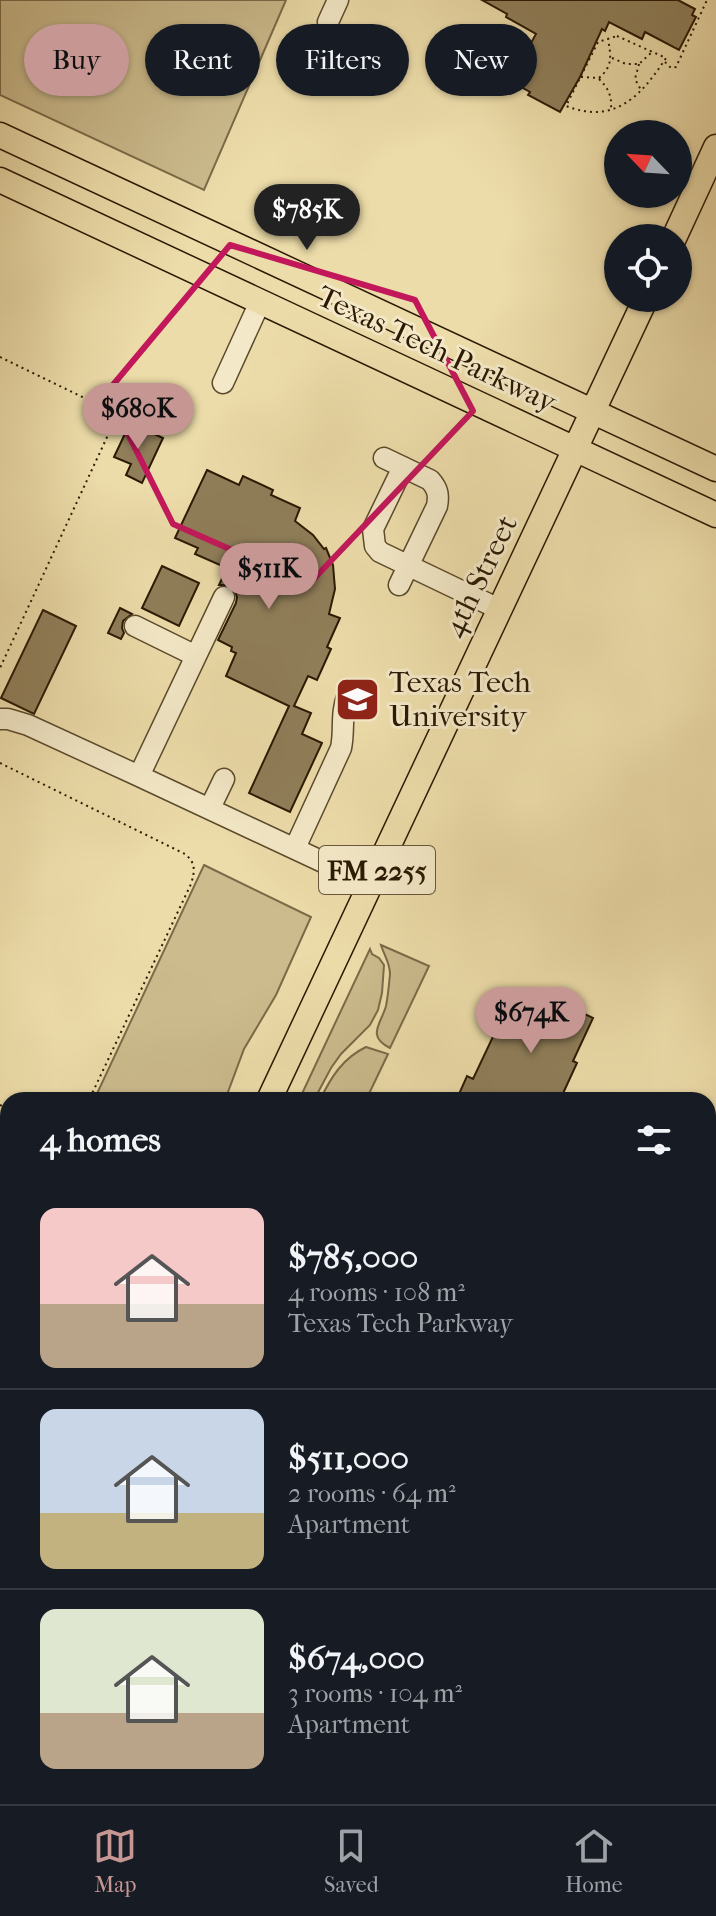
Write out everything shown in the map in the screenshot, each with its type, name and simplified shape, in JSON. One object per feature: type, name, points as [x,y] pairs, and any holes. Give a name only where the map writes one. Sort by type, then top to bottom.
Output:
[{"type":"main road","name":"Texas Tech Parkway","points":[[0,135],[716,469]]},
{"type":"main road","points":[[680,224],[716,147]]},
{"type":"main road","name":"Texas Tech Parkway","points":[[0,180],[716,515]]},
{"type":"main road","name":"4th Street","points":[[273,1092],[639,312]]},
{"type":"lane","points":[[328,22],[338,0]]},
{"type":"lane","points":[[223,383],[260,302]]},
{"type":"lane","points":[[399,585],[409,566],[437,506],[438,496],[430,480],[393,463],[373,529],[375,546],[380,552],[409,566],[499,609]]},
{"type":"lane","points":[[139,776],[224,597]]},
{"type":"lane","points":[[135,626],[196,656]]},
{"type":"lane","points":[[295,848],[341,748],[342,716],[348,694]]},
{"type":"lane","points":[[0,719],[28,725],[370,884]]},
{"type":"lane","points":[[210,808],[224,779]]},
{"type":"path","points":[[664,60],[642,91],[622,106],[610,110],[582,111],[566,106],[598,42],[608,38],[617,36],[666,58],[664,60],[671,68],[676,67],[707,0]]},
{"type":"path","points":[[599,78],[610,65],[608,38]]},
{"type":"path","points":[[642,91],[635,79],[639,64],[652,52]]},
{"type":"path","points":[[611,57],[626,64],[639,64]]},
{"type":"path","points":[[580,77],[599,78],[611,94],[610,110]]},
{"type":"path","points":[[0,357],[107,409],[114,422],[0,668]]},
{"type":"path","points":[[0,763],[185,854],[195,866],[191,884],[93,1092]]},
{"type":"highlighted area","points":[[230,245],[415,300],[473,411],[309,584],[173,524],[107,392]]},
{"type":"shaded area","points":[[0,0],[286,0],[260,60],[260,24],[145,24],[145,96],[245,96],[204,190],[0,95]]},
{"type":"shaded area","points":[[204,865],[311,917],[276,995],[244,1049],[228,1092],[98,1092]]},
{"type":"shaded area","points":[[381,945],[429,966],[390,1048],[377,1034],[386,1006],[390,974]]},
{"type":"shaded area","points":[[370,949],[384,965],[378,1010],[370,1025],[341,1054],[318,1092],[303,1092]]},
{"type":"shaded area","points":[[366,1047],[388,1054],[370,1092],[324,1092],[338,1069]]},
{"type":"building","points":[[482,0],[678,0],[695,9],[692,15],[696,17],[679,50],[645,32],[642,39],[609,22],[605,31],[602,29],[560,112],[530,96],[537,96],[537,24],[518,24],[506,17],[507,14]]},
{"type":"building","points":[[130,423],[163,438],[142,483],[126,475],[131,464],[114,457]]},
{"type":"building","points":[[207,470],[239,485],[243,476],[273,490],[271,495],[300,508],[295,521],[326,548],[333,565],[335,589],[329,614],[340,618],[317,680],[308,676],[294,706],[311,713],[302,734],[322,743],[290,812],[249,793],[289,706],[226,676],[236,653],[231,651],[232,647],[218,640],[237,597],[229,585],[219,585],[227,568],[195,554],[198,548],[175,538]]},
{"type":"building","points":[[162,566],[199,583],[179,626],[142,608]]},
{"type":"building","points":[[120,608],[132,614],[123,621],[121,639],[108,633]]},
{"type":"building","points":[[43,610],[76,626],[34,714],[1,698]]},
{"type":"building","points":[[536,991],[593,1018],[573,1061],[577,1063],[564,1092],[460,1092],[467,1076],[473,1079],[498,1026],[513,1033]]},
{"type":"place","name":"Texas Tech University","points":[[358,699]]}]
